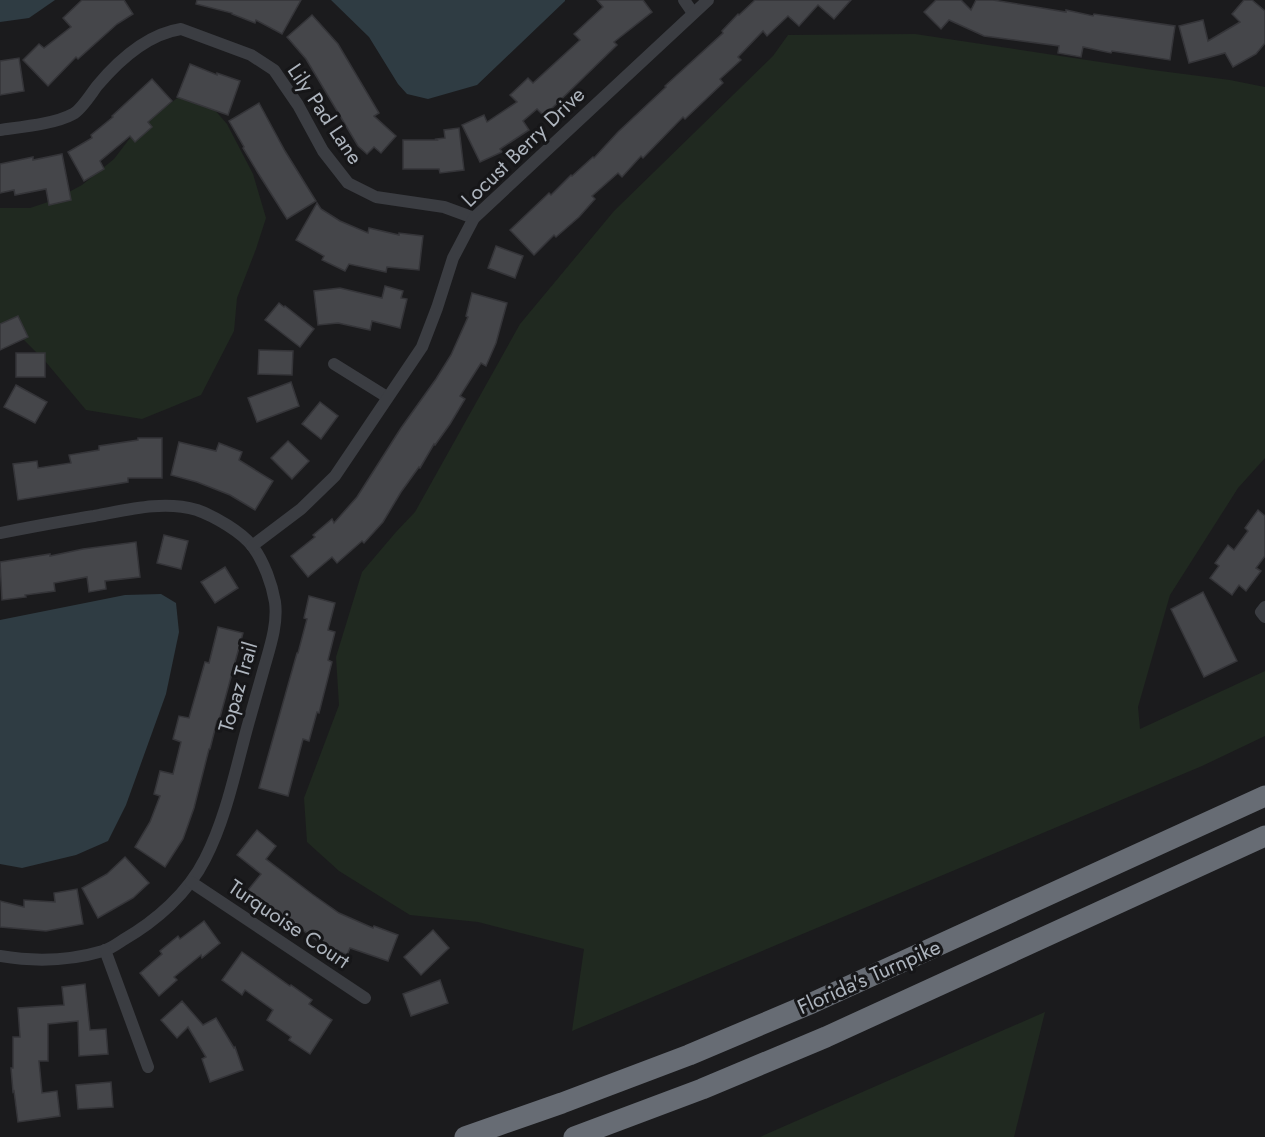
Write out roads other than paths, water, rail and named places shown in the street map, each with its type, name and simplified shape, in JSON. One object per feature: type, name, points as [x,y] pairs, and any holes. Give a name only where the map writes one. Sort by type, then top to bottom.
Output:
[{"type":"highway","name":"Florida's Turnpike","points":[[465,1137],[678,1059],[802,1008],[1265,796]]},
{"type":"highway","name":"Florida's Turnpike","points":[[574,1137],[702,1089],[826,1037],[1265,836]]},
{"type":"street","points":[[684,0],[693,13]]},
{"type":"street","name":"Locust Berry Drive","points":[[252,546],[301,509],[335,476],[422,347],[453,258],[474,218],[708,0]]},
{"type":"street","name":"Lily Pad Lane","points":[[0,130],[48,123],[75,114],[104,79],[135,49],[169,31],[181,29],[251,55],[274,70],[298,105],[323,151],[348,183],[376,197],[444,207],[474,218]]},
{"type":"street","points":[[334,364],[387,397]]},
{"type":"street","name":"Topaz Trail","points":[[0,532],[147,506],[176,506],[196,510],[241,535],[252,546],[263,566],[275,603],[273,636],[222,818],[204,861],[191,882],[154,919],[137,932],[105,950],[54,960],[24,960],[0,956]]},
{"type":"street","points":[[1265,607],[1261,612],[1265,616]]},
{"type":"street","name":"Turquoise Court","points":[[191,882],[366,998]]},
{"type":"street","points":[[105,950],[148,1067]]}]
